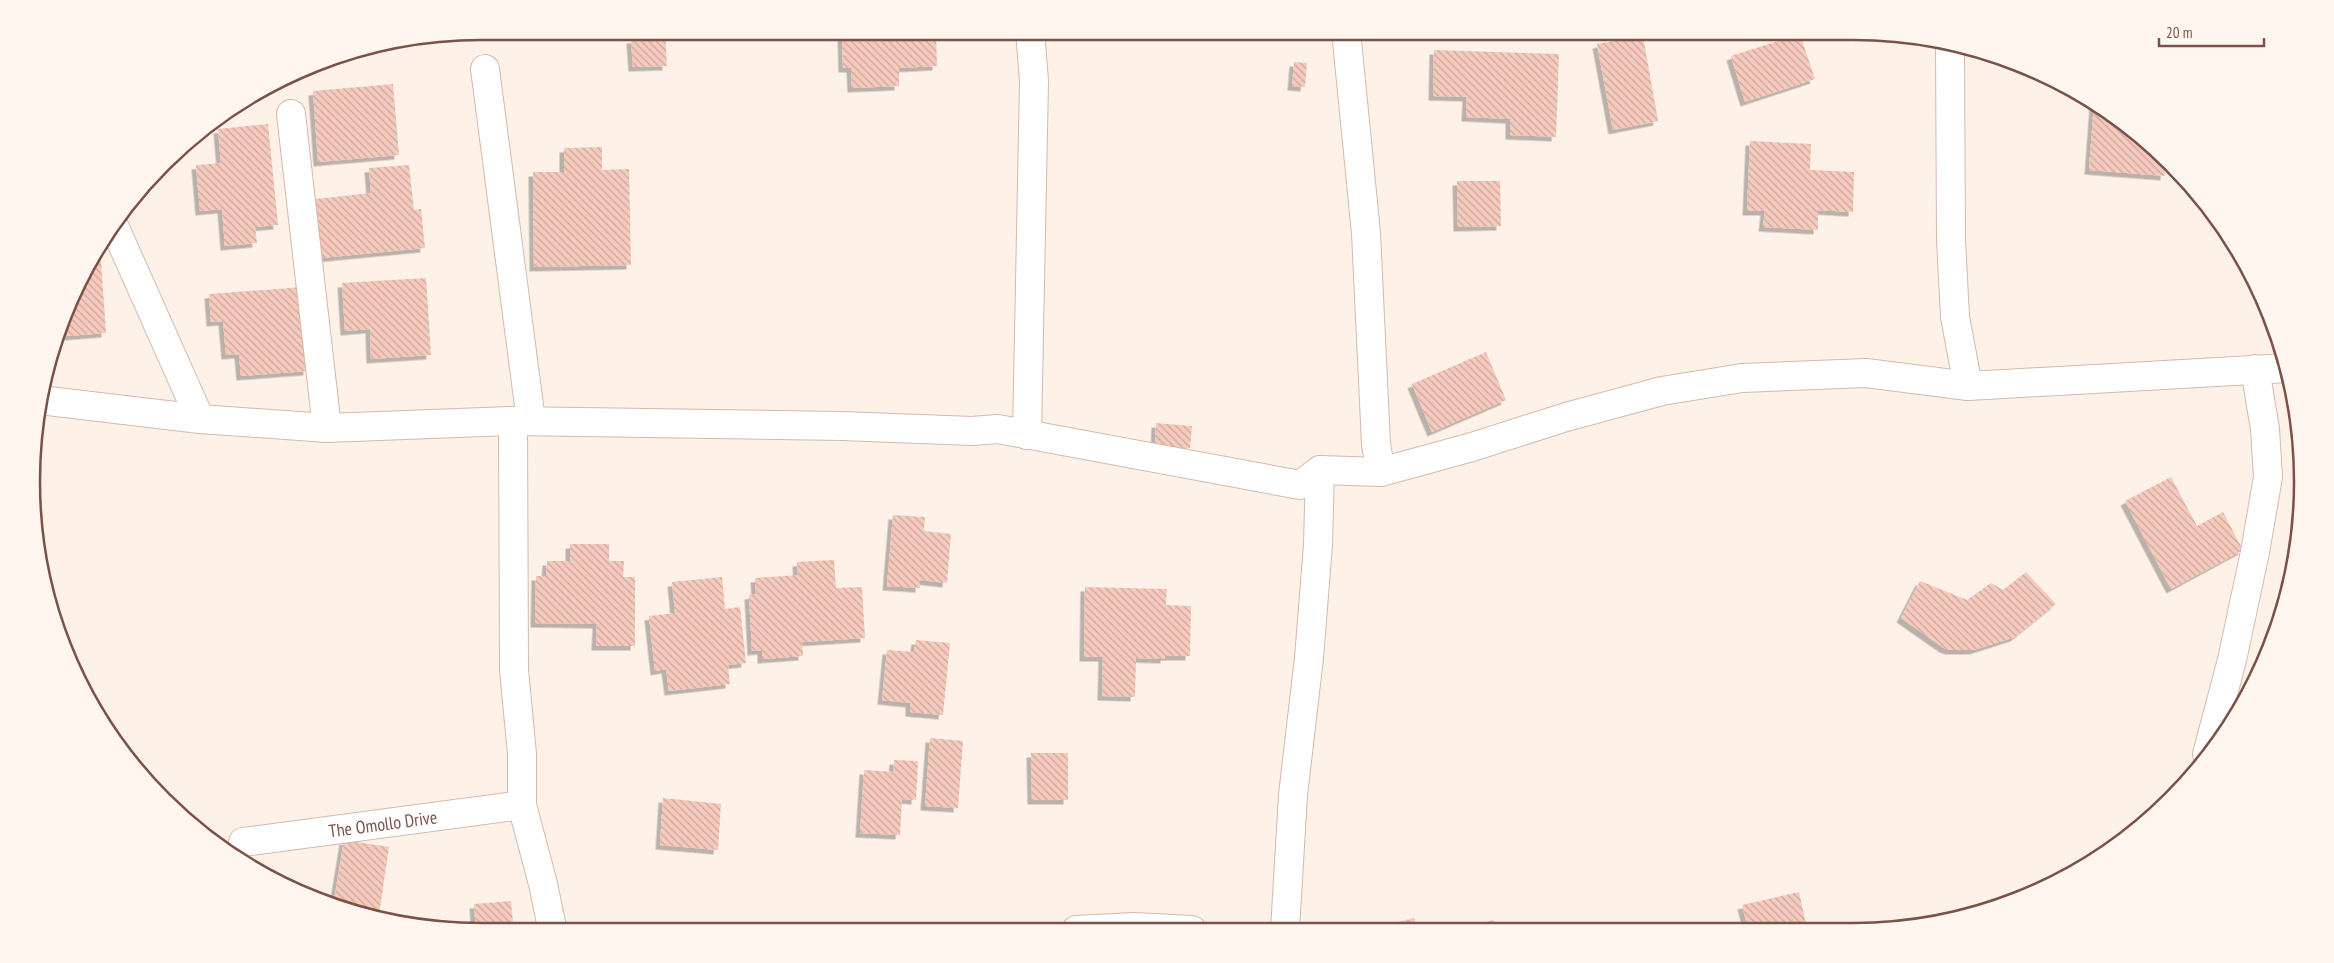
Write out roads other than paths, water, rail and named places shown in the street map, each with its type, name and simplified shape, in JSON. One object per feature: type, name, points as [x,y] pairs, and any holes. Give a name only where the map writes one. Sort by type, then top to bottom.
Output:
[{"type":"street","points":[[1027,435],[1034,81],[1031,40]]},
{"type":"street","points":[[1347,40],[1366,233],[1376,444],[1382,472]]},
{"type":"street","points":[[1950,51],[1952,240],[1955,317],[1968,386]]},
{"type":"street","points":[[485,69],[522,421],[514,670],[522,754],[522,805],[543,884],[550,923]]},
{"type":"street","points":[[291,114],[327,428]]},
{"type":"street","points":[[117,232],[200,419]]},
{"type":"street","points":[[47,401],[200,419],[327,428],[522,421],[692,426],[842,426],[972,431],[998,429],[1300,485],[1320,470],[1382,472],[1472,447],[1566,417],[1662,391],[1742,378],[1866,373],[1968,386],[2279,368]]},
{"type":"street","points":[[2211,739],[2232,660],[2255,552],[2268,478],[2265,429],[2255,369]]},
{"type":"street","points":[[1285,923],[1293,794],[1311,639],[1318,546],[1320,470]]},
{"type":"street","name":"The Omollo Drive","points":[[243,842],[522,805]]}]
